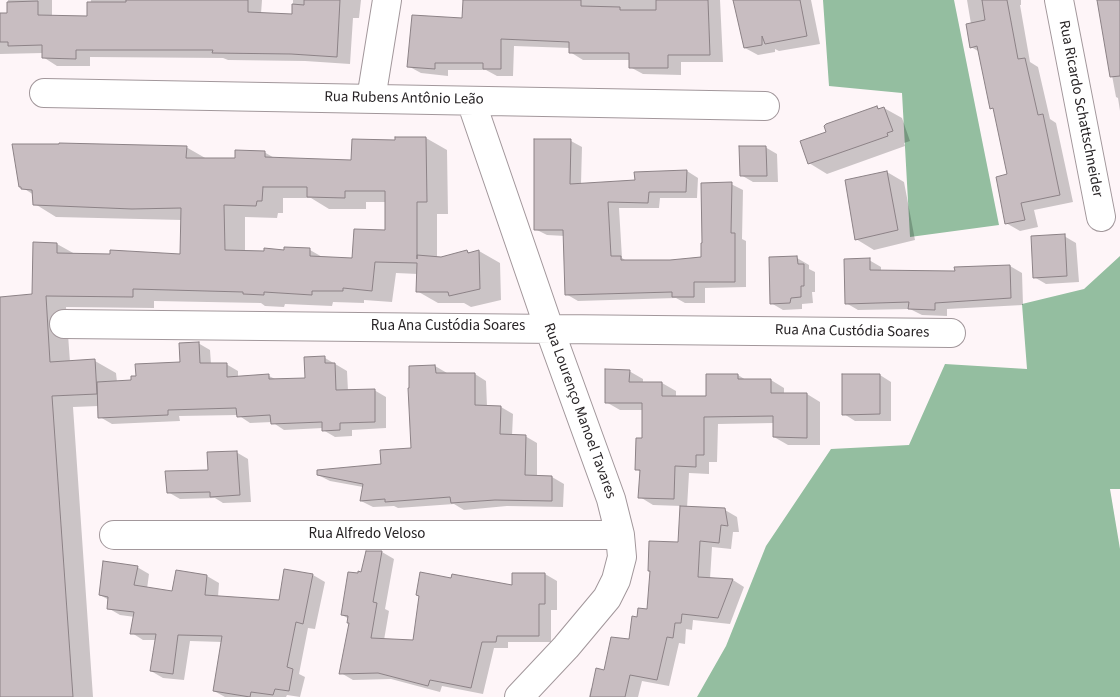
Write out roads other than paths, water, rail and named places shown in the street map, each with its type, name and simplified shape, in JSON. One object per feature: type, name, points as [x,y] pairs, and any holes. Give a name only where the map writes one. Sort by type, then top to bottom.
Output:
[{"type":"street","points":[[371,99],[387,0]]},
{"type":"street","name":"Rua Ricardo Schattschneider","points":[[1058,0],[1101,217]]},
{"type":"street","name":"Rua Rubens Antônio Leão","points":[[44,93],[764,106]]},
{"type":"street","name":"Rua Lourenço Manoel Tavares","points":[[470,101],[549,328],[611,498],[620,535],[622,557],[616,580],[607,598],[566,647],[519,697]]},
{"type":"street","name":"Rua Ana Custódia Soares","points":[[64,324],[951,333]]},
{"type":"street","name":"Rua Alfredo Veloso","points":[[114,536],[620,535]]}]
